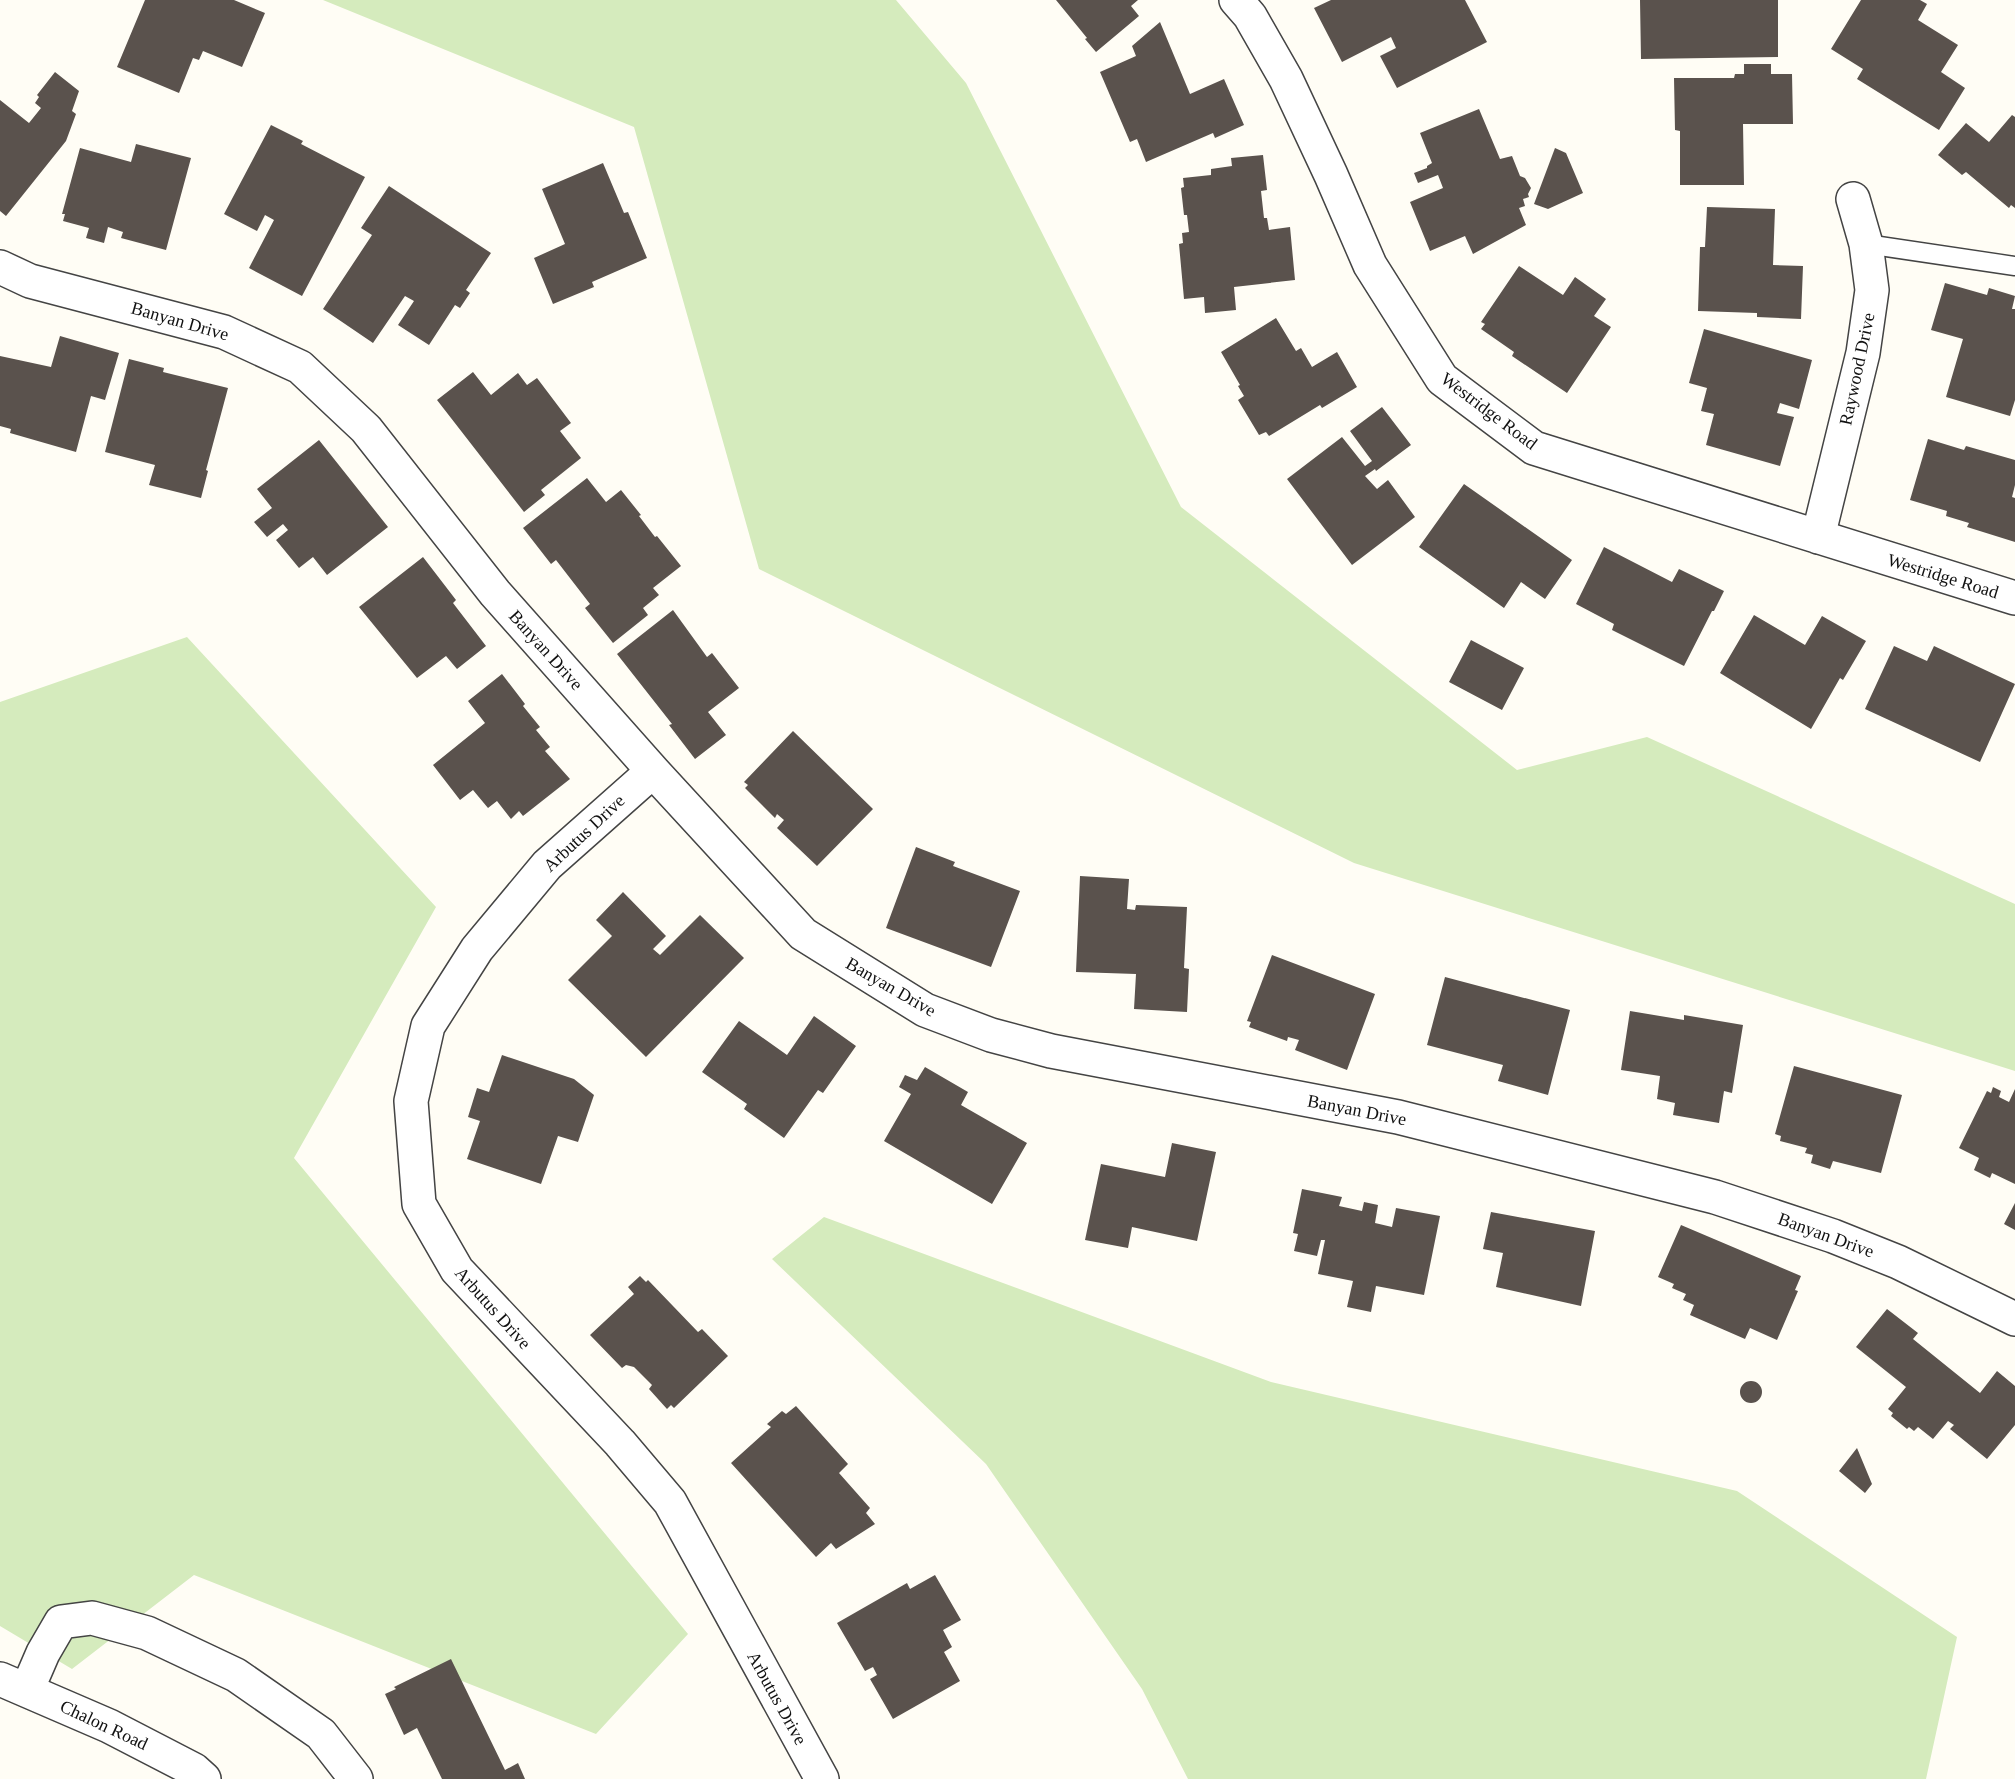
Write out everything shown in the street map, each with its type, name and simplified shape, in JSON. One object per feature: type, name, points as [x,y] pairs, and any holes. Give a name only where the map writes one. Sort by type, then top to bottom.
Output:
[{"type":"street","name":"Westridge Road","points":[[1236,0],[1250,16],[1286,79],[1370,265],[1442,379],[1534,448],[2015,598]]},
{"type":"street","name":"Raywood Drive","points":[[1818,537],[1863,353],[1872,290],[1866,244],[1853,199]]},
{"type":"street","name":"Banyan Drive","points":[[0,267],[30,281],[224,332],[300,367],[366,429],[495,593],[653,771],[803,934],[925,1010],[991,1035],[1051,1051],[1398,1117],[1715,1197],[1833,1236],[1898,1262],[2015,1319]]},
{"type":"street","name":"Arbutus Drive","points":[[653,771],[548,865],[477,949],[428,1026],[411,1101],[419,1204],[457,1270],[620,1443],[670,1502],[822,1779]]},
{"type":"street","points":[[14,1685],[43,1653],[61,1622],[92,1618],[147,1633],[236,1675],[321,1734],[356,1779]]},
{"type":"street","name":"Chalon Road","points":[[14,1685],[109,1726],[194,1770],[204,1779]]},
{"type":"lane","points":[[1866,244],[2015,266]]},
{"type":"green space","points":[[323,0],[896,0],[966,83],[1181,507],[1517,770],[1647,737],[2015,904],[2015,1071],[1354,863],[759,569],[634,127]]},
{"type":"green space","points":[[187,637],[436,907],[294,1158],[688,1634],[596,1734],[194,1575],[72,1669],[0,1626],[0,702]]},
{"type":"green space","points":[[824,1217],[1271,1382],[1737,1491],[1957,1637],[1926,1779],[1188,1779],[1142,1689],[986,1464],[772,1259]]},
{"type":"building","points":[[145,0],[234,0],[265,13],[242,67],[203,51],[199,60],[193,58],[179,93],[117,67]]},
{"type":"building","points":[[1056,0],[1138,0],[1131,6],[1139,16],[1096,52]]},
{"type":"building","points":[[1331,0],[1465,0],[1487,42],[1397,88],[1380,56],[1396,48],[1391,37],[1342,62],[1314,8]]},
{"type":"building","points":[[1640,0],[1778,0],[1778,57],[1641,59]]},
{"type":"building","points":[[1861,0],[1920,0],[1927,4],[1918,20],[1958,45],[1941,72],[1965,88],[1939,130],[1857,79],[1863,69],[1831,49]]},
{"type":"building","points":[[1160,22],[1190,94],[1224,79],[1244,125],[1215,138],[1213,133],[1146,162],[1137,139],[1130,142],[1100,72],[1136,56],[1132,46]]},
{"type":"building","points":[[1744,64],[1771,64],[1771,74],[1792,74],[1793,124],[1743,124],[1744,185],[1680,185],[1680,131],[1675,130],[1674,78],[1734,78],[1735,74],[1744,74]]},
{"type":"building","points":[[55,72],[79,91],[72,111],[76,114],[66,141],[6,216],[0,211],[0,100],[29,123],[41,108],[35,103],[39,97],[37,95]]},
{"type":"building","points":[[1479,109],[1500,159],[1512,156],[1520,176],[1525,178],[1531,188],[1529,197],[1523,199],[1525,206],[1519,208],[1526,225],[1473,254],[1465,236],[1430,251],[1410,202],[1443,188],[1438,175],[1418,183],[1414,173],[1427,168],[1432,163],[1420,133]]},
{"type":"building","points":[[2012,115],[2015,117],[2015,208],[2011,205],[2009,208],[1966,172],[1962,175],[1938,155],[1966,123],[1989,142]]},
{"type":"building","points":[[271,125],[303,141],[301,144],[365,177],[302,296],[249,268],[274,220],[265,215],[257,231],[224,214]]},
{"type":"building","points":[[136,144],[191,158],[166,250],[121,238],[123,232],[108,227],[104,243],[86,238],[89,228],[63,221],[65,214],[62,214],[80,148],[131,162]]},
{"type":"building","points":[[1555,148],[1566,153],[1583,193],[1548,209],[1534,204]]},
{"type":"building","points":[[1263,155],[1267,190],[1261,191],[1264,218],[1267,218],[1269,230],[1290,227],[1295,280],[1234,287],[1236,310],[1205,313],[1204,297],[1184,299],[1179,244],[1183,243],[1182,233],[1189,232],[1187,215],[1184,215],[1181,188],[1184,187],[1183,178],[1211,175],[1211,169],[1232,166],[1231,158]]},
{"type":"building","points":[[603,163],[624,213],[628,212],[647,258],[592,282],[594,287],[553,304],[534,258],[565,244],[542,189]]},
{"type":"building","points":[[389,186],[491,253],[466,290],[470,293],[460,308],[455,305],[429,345],[398,325],[414,301],[405,296],[373,343],[323,309],[372,235],[361,228]]},
{"type":"building","points":[[1707,207],[1775,209],[1773,265],[1803,266],[1801,319],[1757,317],[1757,313],[1698,311],[1700,247],[1705,247]]},
{"type":"building","points":[[1519,266],[1563,295],[1575,277],[1606,299],[1594,316],[1611,327],[1567,393],[1512,356],[1514,352],[1481,329],[1485,324],[1481,322]]},
{"type":"building","points":[[1945,283],[1987,295],[1989,288],[2015,296],[2012,309],[2015,309],[2015,400],[2010,416],[1946,397],[1963,339],[1931,330]]},
{"type":"building","points":[[1276,318],[1296,351],[1301,348],[1312,367],[1337,352],[1357,387],[1322,408],[1320,405],[1269,436],[1266,432],[1259,435],[1238,400],[1244,396],[1221,352]]},
{"type":"building","points":[[1704,329],[1812,360],[1799,409],[1780,403],[1777,413],[1794,417],[1780,466],[1706,445],[1714,414],[1701,411],[1707,388],[1689,383]]},
{"type":"building","points":[[60,336],[119,353],[105,400],[91,396],[76,452],[10,433],[11,429],[0,426],[0,356],[51,367]]},
{"type":"building","points":[[129,359],[164,368],[163,372],[228,388],[206,470],[208,471],[201,498],[149,485],[155,465],[105,452]]},
{"type":"building","points":[[473,372],[491,395],[518,373],[527,385],[537,378],[571,423],[560,431],[581,458],[541,490],[545,495],[524,512],[437,400]]},
{"type":"building","points":[[1382,407],[1411,445],[1376,471],[1375,469],[1365,476],[1377,489],[1388,480],[1415,517],[1352,565],[1287,479],[1342,437],[1365,466],[1372,461],[1350,431]]},
{"type":"building","points":[[1928,439],[1964,450],[1966,446],[2015,460],[2015,485],[2012,497],[2015,498],[2015,542],[1967,527],[1969,523],[1946,516],[1947,511],[1910,500]]},
{"type":"building","points":[[319,440],[388,527],[327,575],[313,557],[299,568],[276,540],[288,530],[283,524],[267,537],[254,522],[272,508],[257,489]]},
{"type":"building","points":[[587,478],[606,502],[621,490],[655,537],[657,536],[681,566],[653,588],[659,595],[643,608],[648,615],[613,643],[585,608],[590,604],[556,560],[551,564],[523,528]]},
{"type":"building","points":[[1464,484],[1572,560],[1545,599],[1521,582],[1504,608],[1419,547]]},
{"type":"building","points":[[1604,547],[1672,582],[1679,569],[1724,591],[1684,666],[1612,630],[1614,624],[1576,604]]},
{"type":"building","points":[[423,557],[456,600],[453,603],[486,646],[457,669],[446,656],[417,678],[359,607]]},
{"type":"building","points":[[673,610],[707,657],[712,653],[739,688],[708,712],[726,735],[695,759],[669,725],[672,724],[617,654]]},
{"type":"building","points":[[1754,615],[1805,645],[1822,616],[1866,641],[1843,680],[1840,678],[1811,729],[1720,673]]},
{"type":"building","points":[[1471,640],[1524,668],[1502,710],[1449,682]]},
{"type":"building","points":[[1894,646],[1927,661],[1934,646],[2015,684],[1980,762],[1865,709]]},
{"type":"building","points":[[502,674],[540,727],[536,730],[550,747],[545,751],[570,779],[523,816],[519,811],[511,819],[497,801],[488,808],[473,790],[460,800],[433,765],[485,723],[468,701]]},
{"type":"building","points":[[793,731],[873,809],[817,866],[777,828],[784,820],[777,814],[775,818],[745,788],[748,785],[744,782]]},
{"type":"building","points":[[916,847],[955,862],[953,866],[1020,891],[991,967],[886,928]]},
{"type":"building","points":[[1080,876],[1129,879],[1127,909],[1135,910],[1136,905],[1187,907],[1184,968],[1189,969],[1187,1012],[1134,1009],[1136,974],[1076,972]]},
{"type":"building","points":[[623,892],[666,936],[653,949],[660,955],[700,915],[744,958],[646,1057],[568,980],[612,936],[596,920]]},
{"type":"building","points":[[1272,955],[1375,994],[1347,1070],[1295,1050],[1299,1040],[1288,1037],[1287,1041],[1249,1027],[1251,1022],[1247,1021]]},
{"type":"building","points":[[1445,977],[1570,1010],[1548,1095],[1498,1081],[1503,1065],[1427,1045]]},
{"type":"building","points":[[1630,1011],[1684,1020],[1684,1015],[1743,1025],[1732,1093],[1724,1091],[1719,1123],[1673,1115],[1675,1103],[1657,1099],[1660,1076],[1621,1070]]},
{"type":"building","points":[[814,1016],[856,1046],[823,1093],[818,1090],[784,1138],[744,1109],[747,1104],[702,1072],[739,1021],[787,1055]]},
{"type":"building","points":[[502,1055],[574,1079],[594,1095],[578,1142],[558,1136],[541,1184],[467,1159],[480,1121],[468,1117],[477,1088],[489,1092]]},
{"type":"building","points":[[1794,1066],[1902,1095],[1881,1173],[1833,1161],[1830,1169],[1811,1163],[1813,1155],[1805,1153],[1807,1148],[1780,1141],[1781,1136],[1775,1134]]},
{"type":"building","points":[[925,1067],[968,1092],[961,1105],[1027,1143],[992,1204],[884,1141],[911,1094],[899,1087],[905,1075],[917,1080]]},
{"type":"building","points":[[1993,1087],[2001,1091],[1999,1097],[2009,1102],[2015,1089],[2015,1184],[1992,1173],[1990,1178],[1974,1170],[1979,1158],[1959,1148],[1987,1091],[1991,1093]]},
{"type":"building","points":[[1172,1143],[1216,1152],[1197,1241],[1132,1227],[1128,1248],[1085,1240],[1101,1164],[1165,1177]]},
{"type":"building","points":[[1302,1189],[1342,1197],[1339,1206],[1362,1211],[1364,1202],[1378,1205],[1375,1223],[1392,1227],[1396,1208],[1440,1216],[1424,1295],[1376,1286],[1371,1312],[1347,1307],[1353,1281],[1318,1274],[1325,1240],[1321,1240],[1317,1256],[1294,1251],[1298,1234],[1293,1233]]},
{"type":"building","points":[[2015,1203],[2015,1230],[2004,1224]]},
{"type":"building","points":[[1491,1212],[1595,1231],[1581,1306],[1496,1287],[1503,1253],[1483,1249]]},
{"type":"building","points":[[1681,1225],[1801,1276],[1795,1290],[1798,1291],[1777,1340],[1750,1328],[1745,1339],[1690,1315],[1694,1305],[1683,1300],[1686,1294],[1672,1288],[1674,1284],[1658,1277]]},
{"type":"building","points":[[640,1276],[646,1282],[648,1280],[698,1332],[702,1329],[728,1356],[674,1408],[671,1405],[667,1409],[649,1389],[652,1385],[634,1367],[626,1365],[622,1368],[590,1335],[634,1294],[628,1287]]},
{"type":"building","points":[[1887,1309],[1918,1333],[1913,1339],[1980,1393],[1997,1371],[2015,1386],[2015,1425],[1987,1459],[1950,1429],[1954,1425],[1948,1421],[1933,1439],[1918,1427],[1914,1431],[1909,1427],[1907,1429],[1891,1416],[1893,1413],[1888,1409],[1906,1387],[1856,1347]]},
{"type":"building","points":[[1751,1381],[1761,1388],[1762,1392],[1755,1402],[1751,1403],[1741,1396],[1740,1392],[1747,1382]]},
{"type":"building","points":[[796,1406],[848,1464],[839,1473],[870,1508],[866,1513],[875,1524],[836,1549],[831,1543],[816,1557],[731,1463],[771,1427],[767,1424],[782,1411],[786,1414]]},
{"type":"building","points":[[1857,1448],[1872,1484],[1865,1493],[1839,1471]]},
{"type":"building","points":[[935,1575],[961,1620],[943,1630],[952,1647],[944,1652],[960,1681],[893,1719],[870,1679],[877,1675],[873,1667],[865,1671],[837,1623],[907,1583],[910,1589]]},
{"type":"building","points":[[451,1659],[505,1770],[518,1763],[525,1779],[442,1779],[417,1728],[404,1735],[385,1694],[396,1689],[394,1687]]}]
